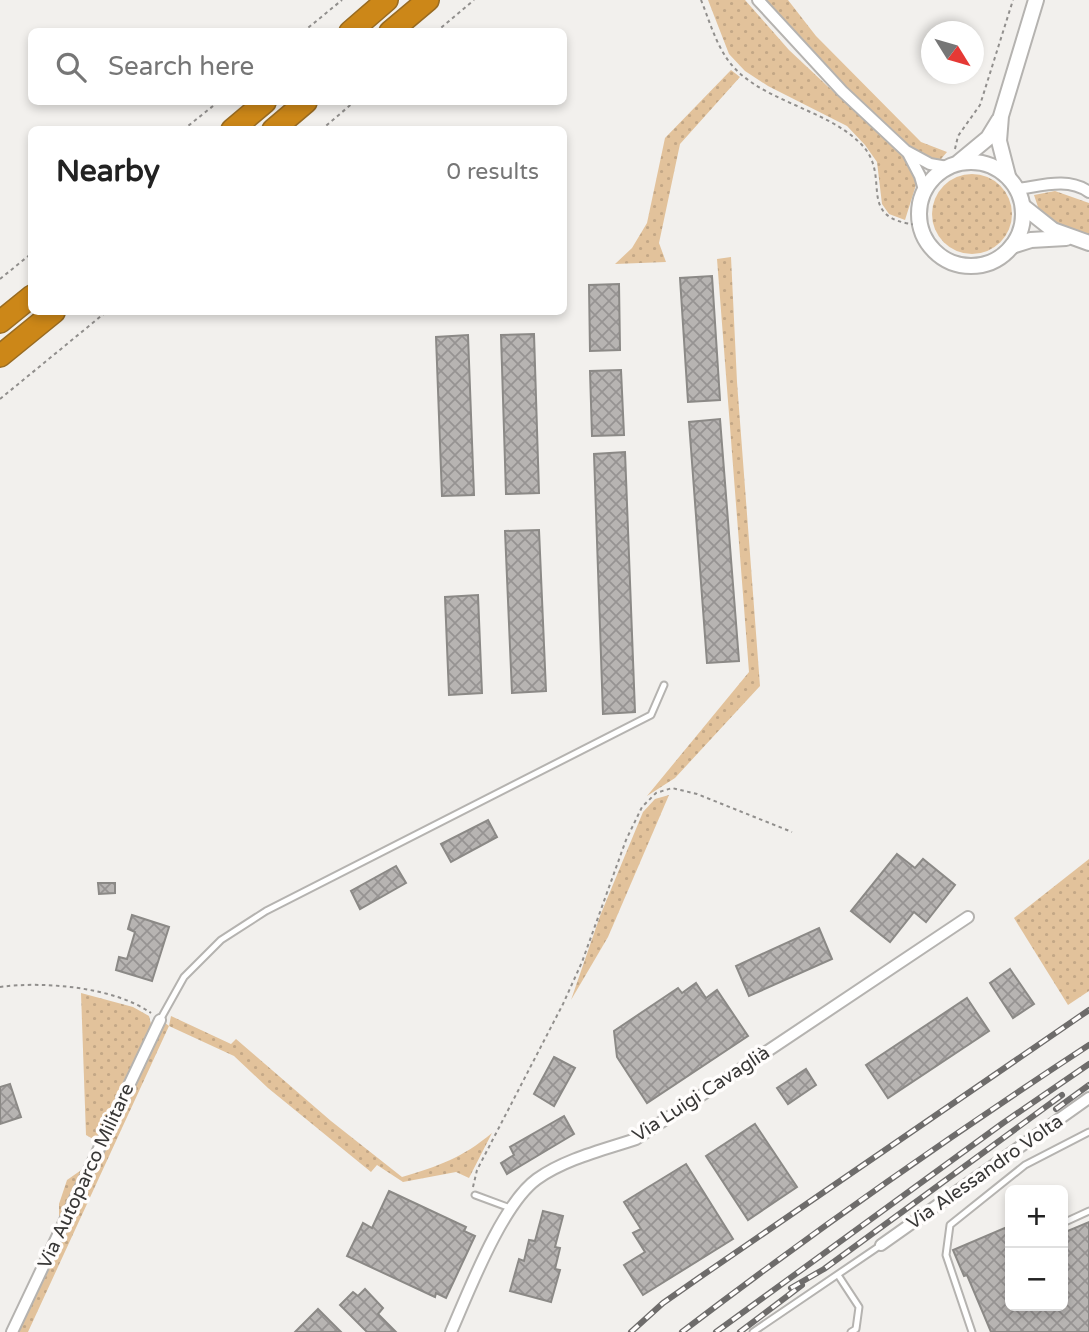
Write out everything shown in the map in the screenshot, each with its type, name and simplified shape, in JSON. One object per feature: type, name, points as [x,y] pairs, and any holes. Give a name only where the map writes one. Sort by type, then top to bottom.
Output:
[{"type":"highway","points":[[355,28],[387,0]]},
{"type":"highway","points":[[395,28],[428,0]]},
{"type":"highway","points":[[237,126],[261,105]]},
{"type":"highway","points":[[278,126],[302,105]]},
{"type":"highway","points":[[0,322],[28,299]]},
{"type":"highway","points":[[0,356],[50,315]]},
{"type":"street","points":[[758,0],[842,91],[906,151],[930,164],[954,164],[975,161],[993,166],[1008,176],[1018,189],[1024,207],[1022,227],[1012,246],[999,259],[984,265],[951,263],[937,255],[926,242],[919,225],[918,209],[924,190],[933,177],[954,164],[988,138],[1001,116]]},
{"type":"street","points":[[1008,176],[999,141],[1001,116],[1036,0]]},
{"type":"street","points":[[906,151],[920,176],[924,190]]},
{"type":"street","points":[[1018,189],[1063,183],[1080,186],[1089,192]]},
{"type":"street","points":[[1024,207],[1053,230],[1082,241]]},
{"type":"street","points":[[1012,246],[1031,240],[1082,241]]},
{"type":"street","name":"Via Luigi Cavaglià","points":[[451,1332],[510,1208],[536,1180],[576,1159],[636,1139],[968,917]]},
{"type":"street","name":"Via Autoparco Militare","points":[[12,1332],[160,1020]]},
{"type":"street","name":"Via Alessandro Volta","points":[[881,1245],[1089,1098]]},
{"type":"lane","points":[[160,1020],[184,977],[221,940],[265,911],[651,715],[664,685]]},
{"type":"lane","points":[[972,1332],[946,1255],[950,1226],[1025,1165],[1089,1132]]},
{"type":"lane","points":[[475,1195],[510,1208]]},
{"type":"lane","points":[[1068,1221],[1089,1211]]},
{"type":"lane","points":[[753,1332],[881,1245]]},
{"type":"lane","points":[[838,1275],[859,1307],[856,1329],[851,1332]]},
{"type":"path","points":[[308,28],[342,0]]},
{"type":"path","points":[[441,28],[474,0]]},
{"type":"path","points":[[701,0],[724,55],[735,68],[750,81],[848,133],[863,146],[873,160],[877,178],[876,198],[884,213],[901,223],[919,225]]},
{"type":"path","points":[[954,164],[958,136],[980,105],[1013,0]]},
{"type":"path","points":[[188,126],[214,105]]},
{"type":"path","points":[[326,126],[350,105]]},
{"type":"path","points":[[0,279],[28,257]]},
{"type":"path","points":[[0,400],[102,315]]},
{"type":"path","points":[[475,1195],[472,1183],[477,1170],[563,1004],[582,962],[626,840],[642,807],[656,793],[672,788],[697,794],[792,832]]},
{"type":"path","points":[[0,987],[52,985],[83,989],[127,1001],[160,1020]]},
{"type":"shaded area","points":[[708,0],[745,0],[789,50],[902,156],[914,172],[916,185],[905,220],[889,214],[882,204],[877,162],[847,126],[768,86],[745,71],[729,54]]},
{"type":"shaded area","points":[[764,0],[788,0],[816,36],[921,142],[947,152],[941,159],[932,161],[915,152],[818,62]]},
{"type":"shaded area","points":[[731,70],[740,77],[680,144],[659,243],[666,262],[615,264],[632,248],[647,223],[665,138]]},
{"type":"shaded area","points":[[964,174],[980,174],[1001,185],[1012,206],[1012,222],[1001,243],[980,254],[964,254],[950,248],[938,236],[932,222],[932,206],[938,192],[950,180]]},
{"type":"shaded area","points":[[1055,191],[1089,203],[1089,235],[1053,222],[1040,213],[1034,195]]},
{"type":"shaded area","points":[[731,257],[737,382],[760,686],[675,778],[647,796],[749,672],[717,259]]},
{"type":"shaded area","points":[[669,795],[608,937],[571,1000],[600,916],[643,812],[655,799]]},
{"type":"shaded area","points":[[1089,859],[1089,991],[1068,1005],[1014,918]]},
{"type":"shaded area","points":[[81,993],[133,1007],[149,1016],[152,1028],[101,1136],[93,1139],[86,1135]]},
{"type":"shaded area","points":[[171,1016],[231,1044],[236,1039],[331,1121],[402,1177],[450,1160],[492,1133],[469,1178],[456,1172],[403,1182],[377,1165],[371,1172],[268,1088],[234,1056],[169,1026]]},
{"type":"shaded area","points":[[164,1022],[169,1026],[28,1332],[19,1332]]},
{"type":"shaded area","points":[[87,1166],[59,1224],[59,1204],[67,1180]]},
{"type":"building","points":[[712,276],[720,400],[688,402],[680,278]]},
{"type":"building","points":[[619,284],[620,350],[590,351],[589,285]]},
{"type":"building","points":[[534,334],[539,493],[506,494],[501,335]]},
{"type":"building","points":[[468,335],[474,495],[442,496],[436,337]]},
{"type":"building","points":[[621,370],[624,435],[592,436],[590,371]]},
{"type":"building","points":[[720,419],[739,661],[707,663],[689,422]]},
{"type":"building","points":[[625,452],[635,712],[603,714],[594,454]]},
{"type":"building","points":[[539,530],[546,691],[512,693],[505,531]]},
{"type":"building","points":[[478,595],[482,693],[449,695],[445,597]]},
{"type":"building","points":[[488,820],[497,837],[451,862],[441,844]]},
{"type":"building","points":[[897,854],[915,868],[923,859],[955,885],[926,922],[914,912],[890,942],[851,911]]},
{"type":"building","points":[[396,866],[406,883],[360,909],[351,891]]},
{"type":"building","points":[[98,883],[115,883],[115,893],[99,894]]},
{"type":"building","points":[[132,915],[169,927],[152,981],[116,970],[119,957],[127,959],[135,932],[128,929]]},
{"type":"building","points":[[819,928],[832,959],[749,996],[736,966]]},
{"type":"building","points":[[1010,969],[1034,1004],[1013,1018],[990,983]]},
{"type":"building","points":[[696,983],[706,998],[717,990],[748,1036],[647,1103],[617,1057],[614,1031],[678,988],[682,993]]},
{"type":"building","points":[[967,998],[989,1031],[888,1098],[866,1065]]},
{"type":"building","points":[[554,1057],[575,1068],[554,1106],[534,1094]]},
{"type":"building","points":[[806,1069],[816,1085],[788,1104],[777,1088]]},
{"type":"building","points":[[10,1084],[21,1117],[0,1124],[0,1087]]},
{"type":"building","points":[[564,1116],[574,1134],[507,1174],[501,1163],[514,1155],[510,1147]]},
{"type":"building","points":[[755,1124],[797,1187],[748,1220],[706,1156]]},
{"type":"building","points":[[686,1164],[733,1239],[643,1295],[624,1265],[645,1252],[633,1233],[641,1229],[624,1202]]},
{"type":"building","points":[[389,1191],[466,1227],[464,1231],[475,1236],[446,1298],[436,1293],[435,1297],[347,1256],[363,1223],[372,1228]]},
{"type":"building","points":[[543,1211],[563,1216],[555,1247],[560,1248],[555,1269],[560,1270],[551,1302],[510,1291],[519,1259],[524,1261],[529,1240],[535,1241]]},
{"type":"building","points":[[1089,1222],[1089,1332],[991,1332],[967,1275],[964,1276],[953,1250],[1005,1228],[1005,1311],[1068,1311],[1068,1231]]},
{"type":"building","points":[[365,1289],[383,1308],[378,1314],[396,1332],[367,1332],[340,1305],[353,1292],[358,1296]]},
{"type":"building","points":[[318,1309],[341,1332],[295,1332]]},
{"type":"railway","points":[[631,1332],[663,1303],[1089,1010]]},
{"type":"railway","points":[[682,1332],[883,1185],[1089,1045]]},
{"type":"railway","points":[[716,1332],[1003,1123],[1089,1064]]},
{"type":"railway","points":[[1056,1109],[1089,1085]]},
{"type":"railway","points":[[791,1288],[824,1269],[1062,1095]]},
{"type":"railway","points":[[740,1332],[802,1285]]}]
